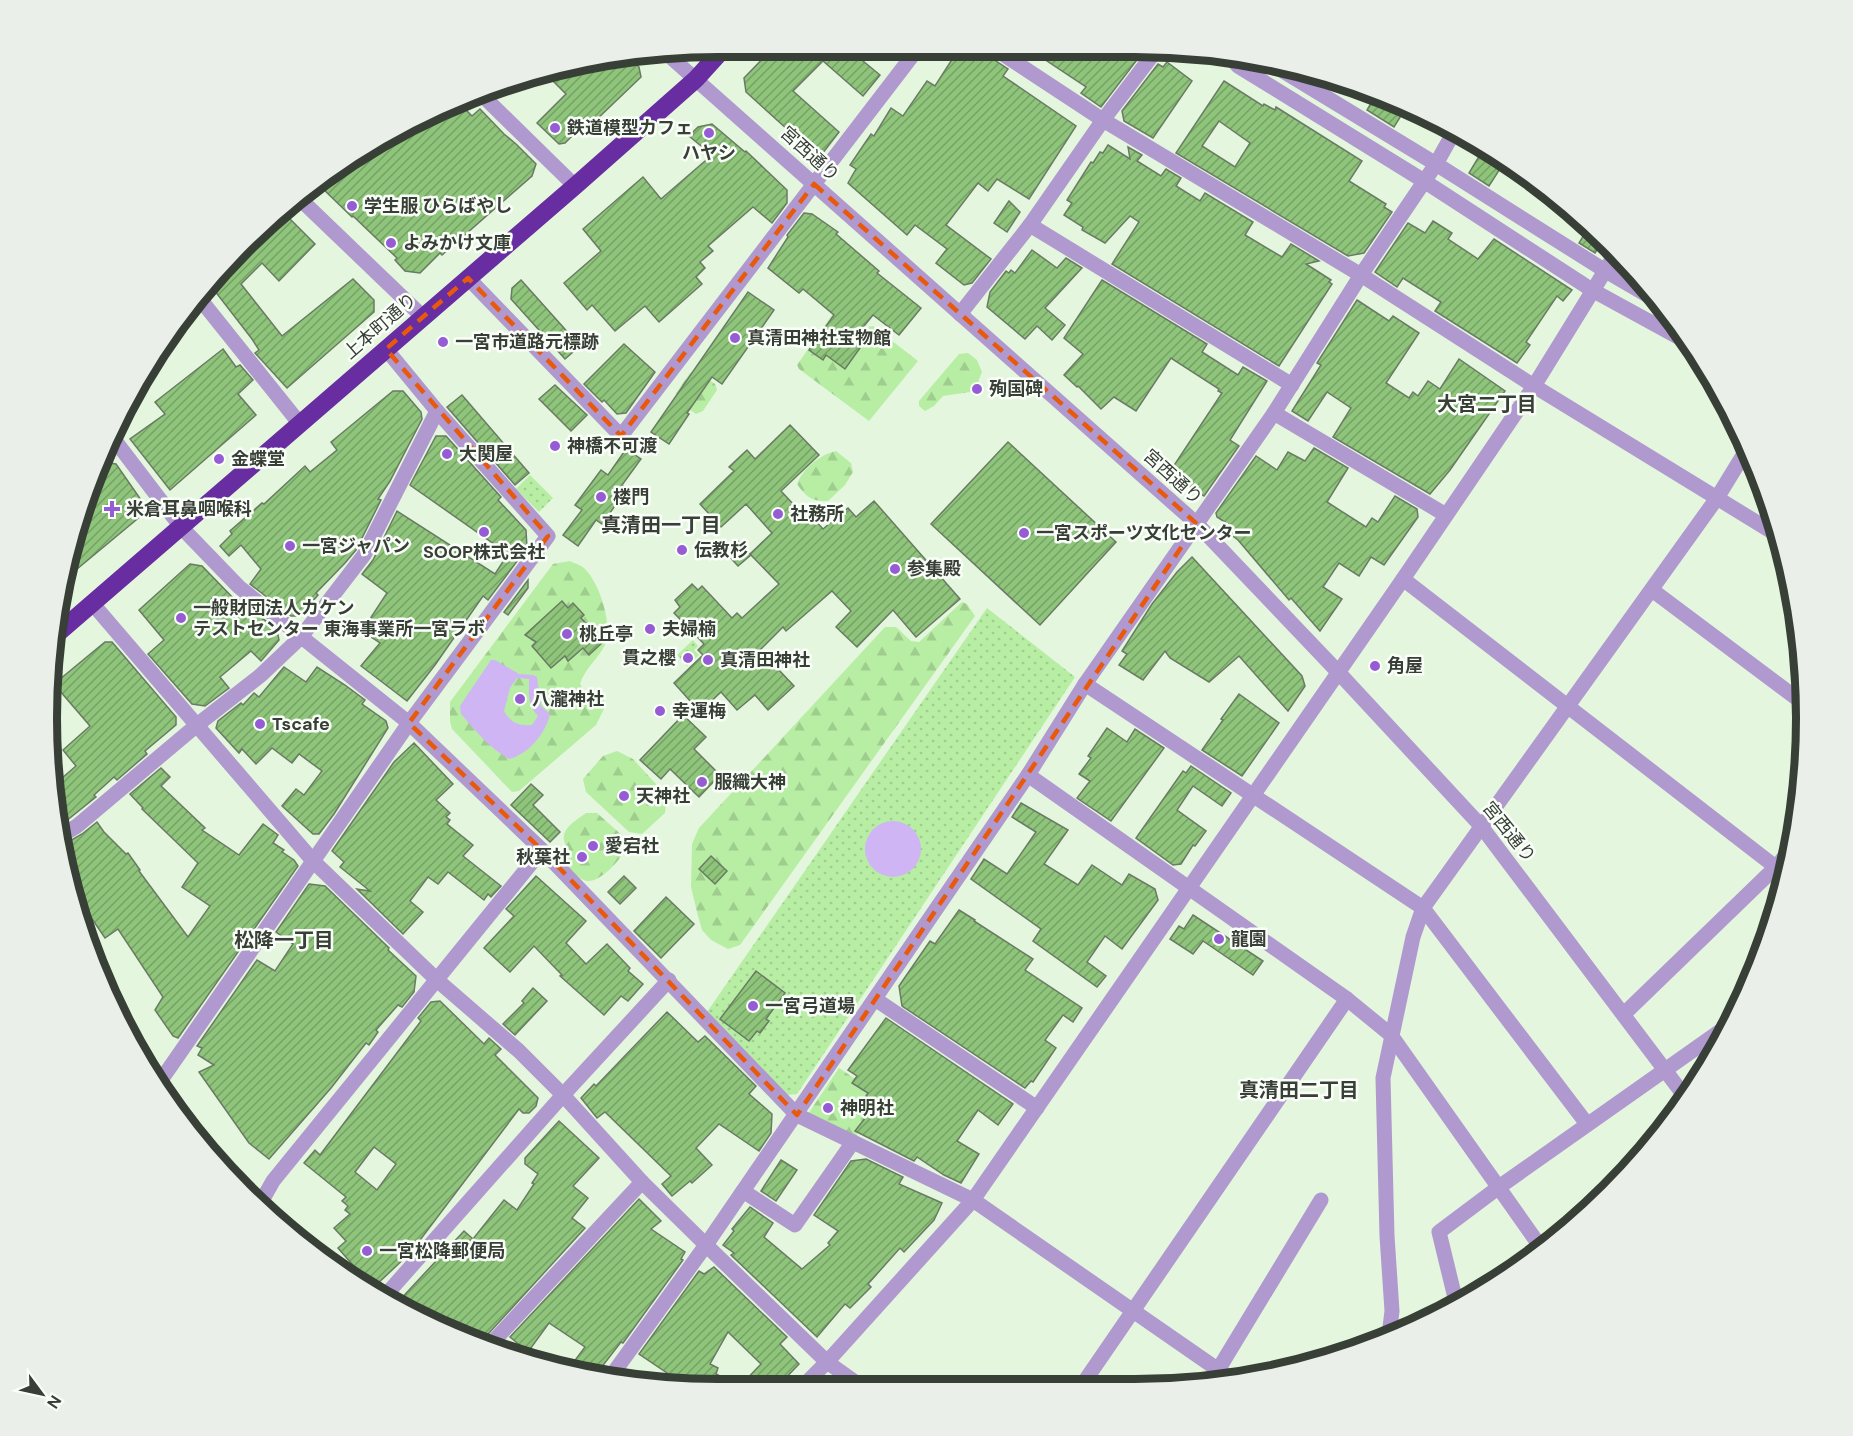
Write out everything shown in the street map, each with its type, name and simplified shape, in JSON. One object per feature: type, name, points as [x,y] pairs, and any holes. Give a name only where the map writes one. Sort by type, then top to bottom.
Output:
[{"type":"highway","name":"上本町通り","points":[[64,628],[575,186],[696,79],[715,57]]},
{"type":"street","points":[[468,278],[621,436],[911,57]]},
{"type":"street","points":[[1007,57],[1103,120],[1361,275],[1534,386],[1768,529]]},
{"type":"street","points":[[960,314],[1030,225],[1103,120],[1151,57]]},
{"type":"street","name":"宮西通り","points":[[672,58],[1197,524],[1481,826],[1681,1091]]},
{"type":"street","points":[[1238,66],[1424,181],[1592,290],[1672,334]]},
{"type":"street","points":[[1292,77],[1638,290]]},
{"type":"street","points":[[486,99],[575,186]]},
{"type":"street","points":[[615,1370],[797,1115],[1028,775],[1085,684],[1274,413],[1361,275],[1436,164],[1451,138]]},
{"type":"street","points":[[304,204],[423,317]]},
{"type":"street","points":[[1030,225],[1292,385]]},
{"type":"street","points":[[810,1379],[973,1200],[1403,579],[1534,386],[1611,260]]},
{"type":"street","points":[[204,304],[300,424]]},
{"type":"street","points":[[164,1078],[409,723],[548,536],[437,411],[386,348]]},
{"type":"street","points":[[68,832],[196,725],[261,675],[301,637],[364,555],[437,411]]},
{"type":"street","points":[[1274,413],[1446,515]]},
{"type":"street","points":[[115,447],[181,527],[238,587],[409,723],[542,850],[797,1115],[973,1200],[1222,1373]]},
{"type":"street","points":[[1390,1328],[1392,1311],[1383,1078],[1413,937],[1423,908],[1652,590],[1717,498],[1742,457]]},
{"type":"street","points":[[1403,579],[1778,869]]},
{"type":"street","points":[[1652,590],[1796,697]]},
{"type":"street","points":[[92,603],[314,862],[437,980],[519,1051],[563,1095],[642,1182],[827,1362],[851,1379]]},
{"type":"street","points":[[1085,684],[1423,908],[1587,1124]]},
{"type":"street","points":[[1028,775],[1347,999],[1391,1035],[1537,1242]]},
{"type":"street","points":[[264,1198],[273,1181],[542,850]]},
{"type":"street","points":[[1624,1014],[1776,875]]},
{"type":"street","points":[[389,1291],[563,1095],[669,980]]},
{"type":"street","points":[[875,999],[1037,1108]]},
{"type":"street","points":[[1086,1379],[1347,999]]},
{"type":"street","points":[[1455,1296],[1439,1232],[1587,1124],[1714,1036]]},
{"type":"street","points":[[743,1191],[795,1225],[853,1142]]},
{"type":"street","points":[[495,1340],[642,1182]]},
{"type":"street","points":[[1225,1372],[1321,1200]]},
{"type":"highlighted area","points":[[814,184],[1197,524],[797,1115],[542,850],[409,723],[548,536],[386,349],[468,278],[621,436]]},
{"type":"green space","points":[[832,315],[860,334],[867,327],[873,326],[918,361],[869,421],[799,369],[797,365]]},
{"type":"green space","points":[[968,353],[977,360],[982,372],[978,382],[970,392],[943,396],[934,406],[925,411],[919,406],[919,401],[959,354]]},
{"type":"green space","points":[[699,372],[715,384],[717,390],[703,411],[696,414],[676,400],[676,393],[690,373]]},
{"type":"green space","points":[[836,451],[851,463],[853,472],[845,485],[828,501],[810,498],[797,484],[799,478],[813,463],[824,455]]},
{"type":"green space","points":[[530,475],[553,498],[539,512],[516,489]]},
{"type":"green space","points":[[570,561],[586,570],[596,585],[604,606],[607,627],[605,645],[580,684],[584,691],[602,697],[606,705],[596,725],[519,791],[512,792],[452,729],[450,702],[553,564]]},
{"type":"green space","points":[[962,602],[967,604],[975,616],[740,945],[728,949],[711,940],[702,930],[691,887],[692,844],[699,828],[885,627],[896,627],[911,641],[919,642]]},
{"type":"green space","points":[[987,608],[1075,677],[797,1094],[787,1095],[707,1012]]},
{"type":"green space","points":[[693,640],[698,646],[694,650],[699,655],[687,666],[677,655]]},
{"type":"green space","points":[[617,751],[633,759],[667,796],[665,813],[642,834],[629,832],[586,792],[583,779],[603,756]]},
{"type":"green space","points":[[586,813],[597,813],[625,838],[628,845],[617,862],[605,874],[593,881],[577,876],[564,863],[570,851],[564,834]]},
{"type":"green space","points":[[839,1068],[891,1103],[864,1120],[853,1142],[808,1114]]},
{"type":"shaded area","points":[[491,660],[495,660],[519,674],[537,677],[541,706],[550,714],[536,742],[523,753],[509,759],[495,750],[477,732],[461,714],[460,706]],"holes":[[[517,678],[529,679],[530,703],[538,716],[532,725],[523,725],[513,721],[504,711],[510,688]]]},
{"type":"shaded area","points":[[887,821],[899,821],[913,829],[921,843],[919,860],[913,869],[899,877],[887,877],[870,865],[865,855],[865,843],[877,826]]},
{"type":"building","points":[[764,57],[858,57],[880,75],[863,96],[823,61],[793,91],[839,132],[819,158],[746,92],[744,78]]},
{"type":"building","points":[[954,57],[990,57],[1008,69],[1003,76],[1076,126],[1029,199],[997,179],[988,191],[978,183],[946,225],[991,259],[972,283],[964,285],[936,263],[947,249],[915,225],[907,235],[848,183],[856,169],[850,165],[871,134],[874,136],[891,108],[903,116],[927,81],[935,86]]},
{"type":"building","points":[[1041,57],[1139,57],[1101,107],[1081,93],[1086,87]]},
{"type":"building","points":[[1167,62],[1192,81],[1153,138],[1124,121],[1122,111],[1158,64],[1163,67]]},
{"type":"building","points":[[632,63],[639,67],[641,77],[594,122],[590,118],[565,143],[559,144],[537,123],[566,94],[551,79]]},
{"type":"building","points":[[1224,81],[1263,106],[1264,104],[1275,110],[1276,107],[1362,161],[1349,181],[1386,204],[1384,207],[1392,212],[1364,253],[1348,256],[1176,153]],"holes":[[[1219,121],[1250,143],[1235,167],[1202,146]]]},
{"type":"building","points":[[1372,101],[1402,114],[1394,127],[1367,110]]},
{"type":"building","points":[[464,108],[472,116],[480,109],[536,164],[532,176],[442,255],[440,253],[420,273],[405,271],[395,260],[397,258],[323,189],[387,146]]},
{"type":"building","points":[[712,124],[746,151],[787,190],[787,203],[772,223],[753,207],[708,246],[713,251],[700,262],[705,268],[696,277],[702,284],[659,322],[645,306],[615,331],[592,305],[587,310],[564,283],[601,251],[583,229],[643,177],[661,199],[712,155],[689,136],[698,127]]},
{"type":"building","points":[[1108,145],[1130,159],[1128,147],[1142,155],[1137,161],[1161,176],[1166,169],[1181,178],[1176,186],[1200,201],[1205,193],[1253,222],[1245,235],[1282,257],[1291,244],[1319,261],[1306,264],[1331,280],[1329,282],[1332,284],[1279,366],[1112,264],[1139,222],[1130,216],[1105,243],[1082,230],[1083,227],[1064,215],[1072,203],[1067,200],[1091,162],[1093,163],[1100,152],[1103,153]]},
{"type":"building","points":[[1480,155],[1501,167],[1489,186],[1469,173]]},
{"type":"building","points":[[1009,201],[1020,212],[1007,232],[994,223]]},
{"type":"building","points":[[804,213],[812,214],[838,232],[836,234],[879,271],[877,273],[921,308],[899,335],[873,315],[851,342],[860,348],[845,369],[826,355],[823,360],[809,350],[834,315],[803,289],[799,293],[768,268],[788,237],[787,235]]},
{"type":"building","points":[[288,217],[315,244],[279,281],[262,263],[241,284],[282,336],[353,279],[374,300],[374,312],[287,388],[255,353],[259,350],[214,290]]},
{"type":"building","points":[[1433,221],[1452,233],[1448,239],[1478,259],[1494,239],[1572,290],[1563,301],[1557,296],[1526,342],[1530,345],[1517,363],[1435,311],[1441,302],[1403,278],[1397,287],[1375,272],[1408,223],[1425,233]]},
{"type":"building","points":[[1584,234],[1598,248],[1595,253],[1579,243]]},
{"type":"building","points":[[1032,250],[1057,268],[1066,258],[1082,268],[1045,308],[1065,325],[1052,340],[1037,326],[1025,339],[987,307],[990,292],[1006,271],[1009,273],[1011,270],[1015,273]]},
{"type":"building","points":[[521,280],[580,346],[565,359],[511,299],[512,288]]},
{"type":"building","points":[[1102,280],[1207,344],[1202,352],[1238,375],[1243,367],[1267,381],[1230,440],[1239,446],[1204,496],[1169,473],[1222,393],[1218,391],[1219,389],[1171,358],[1136,411],[1114,397],[1101,409],[1064,375],[1083,354],[1064,338]]},
{"type":"building","name":"真清田神社宝物館","points":[[748,292],[774,310],[722,384],[712,377],[669,444],[651,432]]},
{"type":"building","points":[[1357,300],[1389,321],[1393,316],[1419,333],[1386,383],[1409,398],[1413,392],[1418,396],[1428,381],[1440,389],[1459,359],[1505,391],[1450,470],[1430,494],[1333,437],[1351,408],[1327,392],[1308,421],[1292,411],[1321,365],[1317,363]]},
{"type":"building","points":[[624,344],[655,372],[626,413],[617,414],[584,384]]},
{"type":"building","points":[[223,349],[236,367],[240,365],[253,380],[238,394],[256,415],[170,490],[130,439],[165,414],[155,402]]},
{"type":"building","points":[[555,385],[587,415],[571,431],[539,399]]},
{"type":"building","points":[[393,391],[403,391],[421,412],[422,419],[390,481],[378,499],[381,500],[356,550],[316,593],[318,595],[300,616],[291,616],[250,584],[261,569],[241,545],[229,556],[220,546],[232,534],[230,531],[262,503],[264,504],[305,466],[310,472],[337,450],[331,442]]},
{"type":"building","points":[[462,395],[529,473],[515,485],[447,407]]},
{"type":"building","points":[[790,425],[819,455],[781,491],[808,520],[812,517],[823,529],[848,508],[856,517],[874,501],[960,599],[916,637],[893,610],[857,647],[836,627],[851,611],[832,591],[786,631],[783,627],[760,650],[794,686],[768,710],[755,695],[737,710],[721,692],[700,712],[674,683],[703,655],[698,650],[704,644],[674,613],[680,607],[675,600],[692,584],[698,590],[702,586],[732,618],[737,613],[742,618],[779,584],[750,554],[772,533],[746,504],[721,527],[700,504],[734,471],[729,467],[747,450],[755,459]]},
{"type":"building","points":[[436,436],[446,436],[501,497],[498,500],[526,530],[527,548],[488,600],[483,596],[407,701],[361,666],[380,643],[362,631],[387,593],[362,574],[373,560],[397,511],[495,574],[508,554],[410,485]]},
{"type":"building","name":"一宮スポーツ文化センター","points":[[1008,442],[1116,542],[1040,625],[931,524]]},
{"type":"building","points":[[1314,448],[1348,468],[1327,502],[1366,527],[1372,518],[1378,522],[1395,496],[1417,509],[1418,517],[1384,565],[1371,557],[1359,576],[1339,563],[1323,587],[1342,599],[1320,631],[1230,534],[1232,532],[1226,527],[1228,524],[1217,517],[1216,513],[1256,456],[1277,470],[1288,452],[1305,461]]},
{"type":"building","points":[[626,449],[641,459],[622,485],[627,489],[602,524],[596,520],[578,546],[563,535],[582,510],[575,505],[601,470],[608,475]]},
{"type":"building","points":[[116,464],[146,507],[142,515],[74,571],[92,506],[107,465]]},
{"type":"building","points":[[738,541],[751,555],[738,566],[726,553]]},
{"type":"building","points":[[1192,557],[1302,676],[1305,686],[1288,711],[1239,656],[1209,682],[1170,658],[1165,651],[1143,680],[1119,665],[1127,654],[1122,651],[1152,604]]},
{"type":"building","points":[[190,564],[202,566],[237,602],[239,599],[277,630],[279,640],[261,661],[251,651],[220,677],[229,688],[205,706],[192,704],[148,654],[164,640],[139,610]]},
{"type":"building","points":[[528,580],[528,588],[508,615],[504,612]]},
{"type":"building","name":"桃丘亭","points":[[562,601],[568,608],[573,603],[584,615],[581,618],[603,642],[589,655],[583,648],[568,661],[565,656],[551,668],[532,646],[536,642],[525,635]]},
{"type":"building","points":[[105,642],[112,642],[176,717],[176,725],[145,751],[147,754],[117,780],[114,777],[94,795],[96,797],[66,821],[60,780],[76,766],[63,750],[90,726],[58,688],[58,681]]},
{"type":"building","points":[[284,667],[306,682],[317,667],[365,700],[362,704],[386,721],[388,728],[319,834],[313,834],[282,806],[296,789],[304,795],[322,771],[299,754],[292,763],[272,748],[256,764],[242,749],[239,753],[216,728],[218,721],[241,703],[243,705],[254,693],[259,697]]},
{"type":"building","points":[[1239,694],[1279,723],[1242,776],[1202,750]]},
{"type":"building","points":[[683,715],[706,737],[694,749],[720,775],[699,797],[670,769],[661,779],[640,760]]},
{"type":"building","points":[[1107,728],[1127,742],[1135,729],[1164,748],[1111,821],[1077,798],[1090,781],[1079,774],[1091,758],[1088,756]]},
{"type":"building","points":[[414,743],[453,784],[436,800],[450,813],[446,817],[450,820],[447,824],[473,845],[463,856],[501,886],[491,897],[488,894],[484,900],[448,872],[438,884],[428,877],[410,901],[423,912],[403,934],[357,889],[370,891],[340,867],[344,862],[332,851],[394,762]]},
{"type":"building","points":[[1191,766],[1231,793],[1222,806],[1193,786],[1177,810],[1206,831],[1195,846],[1193,845],[1181,864],[1173,865],[1136,838],[1183,771],[1186,773]]},
{"type":"building","points":[[161,768],[170,777],[161,786],[205,828],[202,830],[239,855],[263,824],[278,835],[273,843],[284,850],[282,852],[294,860],[298,866],[178,1038],[173,1036],[155,1010],[163,997],[118,929],[105,938],[86,910],[70,847],[69,841],[97,822],[126,854],[128,853],[188,937],[210,906],[182,887],[198,863],[142,809],[130,794]]},
{"type":"building","points":[[531,784],[543,795],[533,805],[560,832],[550,842],[511,805]]},
{"type":"building","points":[[1021,803],[1068,830],[1044,864],[1078,885],[1092,865],[1122,885],[1129,874],[1155,889],[1158,900],[1122,949],[1105,936],[1087,962],[1106,976],[1097,987],[1033,941],[1041,929],[971,879],[984,859],[1007,874],[1036,832],[1012,817]]},
{"type":"building","points":[[711,856],[727,871],[715,884],[699,869]]},
{"type":"building","points":[[536,876],[586,921],[566,943],[586,964],[607,944],[630,968],[628,971],[643,984],[628,1001],[621,996],[604,1015],[560,976],[562,975],[534,946],[510,972],[484,948],[514,916],[506,909]]},
{"type":"building","points":[[624,876],[636,888],[620,904],[608,892]]},
{"type":"building","points":[[309,884],[325,886],[389,948],[388,950],[416,976],[414,992],[402,1007],[398,1005],[376,1030],[378,1032],[369,1045],[366,1043],[331,1088],[269,1159],[249,1143],[199,1072],[214,1065],[198,1055],[202,1048],[197,1046],[257,960],[275,971],[293,944],[276,932]]},
{"type":"building","points":[[666,897],[694,924],[661,958],[634,931]]},
{"type":"building","points":[[959,910],[1033,959],[1025,970],[1082,1008],[1073,1022],[1063,1015],[1045,1040],[1056,1048],[1033,1082],[1031,1081],[1025,1088],[902,1006],[899,986],[930,941],[935,944]]},
{"type":"building","points":[[1193,915],[1263,961],[1253,975],[1203,941],[1193,954],[1170,939],[1179,926],[1184,929]]},
{"type":"building","name":"一宮弓道場","points":[[756,971],[785,993],[766,1019],[769,1021],[760,1033],[757,1031],[749,1041],[720,1019]]},
{"type":"building","points":[[533,988],[547,1001],[515,1035],[503,1024],[524,1003],[522,1001]]},
{"type":"building","points":[[440,1001],[484,1044],[489,1038],[501,1049],[495,1055],[538,1098],[536,1106],[529,1113],[523,1113],[519,1109],[411,1252],[377,1284],[361,1274],[338,1248],[346,1241],[334,1228],[350,1214],[345,1210],[348,1206],[342,1201],[346,1197],[304,1163],[315,1150],[320,1155],[421,1021],[418,1018],[431,1002]],"holes":[[[374,1147],[396,1164],[377,1190],[355,1172]]]},
{"type":"building","points":[[667,1012],[698,1042],[705,1036],[756,1086],[749,1094],[772,1114],[771,1133],[759,1151],[719,1124],[696,1148],[712,1165],[692,1183],[690,1181],[672,1196],[662,1184],[671,1176],[605,1112],[597,1118],[581,1098],[594,1084],[596,1086]]},
{"type":"building","points":[[886,1018],[1013,1104],[998,1125],[978,1110],[957,1141],[979,1154],[961,1183],[917,1157],[914,1161],[855,1131],[873,1108],[865,1103],[869,1098],[866,1096],[868,1093],[852,1083],[857,1076],[848,1070]]},
{"type":"building","points":[[559,1121],[599,1158],[573,1186],[588,1198],[572,1218],[585,1228],[486,1337],[402,1298],[464,1231],[473,1239],[504,1200],[517,1210],[538,1174],[525,1164],[525,1158]]},
{"type":"building","points":[[866,1159],[903,1177],[899,1184],[942,1203],[934,1220],[904,1252],[900,1248],[868,1284],[871,1287],[850,1308],[845,1304],[817,1337],[731,1255],[734,1253],[723,1245],[734,1231],[732,1229],[750,1207],[773,1223],[764,1237],[802,1269],[830,1245],[828,1243],[838,1231],[814,1215],[851,1161]]},
{"type":"building","points":[[781,1160],[797,1170],[776,1201],[761,1191]]},
{"type":"building","points":[[639,1199],[661,1221],[651,1229],[685,1252],[681,1259],[683,1260],[623,1343],[621,1342],[601,1368],[574,1362],[585,1347],[549,1323],[529,1351],[510,1337]]},
{"type":"building","points":[[714,1267],[787,1337],[780,1344],[799,1364],[785,1379],[747,1379],[761,1364],[728,1332],[710,1364],[718,1368],[716,1374],[726,1379],[669,1377],[670,1375],[639,1354],[699,1271],[704,1274]]},
{"type":"place","name":"鉄道模型カフェ","points":[[555,128]]},
{"type":"place","name":"ハヤシ","points":[[709,133]]},
{"type":"place","name":"学生服 ひらばやし","points":[[352,206]]},
{"type":"place","name":"よみかけ文庫","points":[[391,243]]},
{"type":"place","name":"真清田神社宝物館","points":[[735,338]]},
{"type":"place","name":"一宮市道路元標跡","points":[[443,342]]},
{"type":"place","name":"殉国碑","points":[[977,389]]},
{"type":"place","name":"神橋不可渡","points":[[555,446]]},
{"type":"place","name":"大関屋","points":[[447,454]]},
{"type":"place","name":"金蝶堂","points":[[219,459]]},
{"type":"place","name":"楼門","points":[[601,497]]},
{"type":"place","name":"米倉耳鼻咽喉科","points":[[112,509]]},
{"type":"place","name":"社務所","points":[[778,514]]},
{"type":"place","name":"SOOP株式会社","points":[[484,532]]},
{"type":"place","name":"一宮スポーツ文化センター","points":[[1024,533]]},
{"type":"place","name":"一宮ジャパン","points":[[290,546]]},
{"type":"place","name":"伝教杉","points":[[682,550]]},
{"type":"place","name":"参集殿","points":[[895,569]]},
{"type":"place","name":"一般財団法人カケン テストセンター 東海事業所一宮ラボ","points":[[181,618]]},
{"type":"place","name":"夫婦楠","points":[[650,629]]},
{"type":"place","name":"桃丘亭","points":[[567,634]]},
{"type":"place","name":"貫之櫻","points":[[688,658]]},
{"type":"place","name":"真清田神社","points":[[708,660]]},
{"type":"place","name":"角屋","points":[[1375,666]]},
{"type":"place","name":"八瀧神社","points":[[520,699]]},
{"type":"place","name":"幸運梅","points":[[660,711]]},
{"type":"place","name":"Tscafe","points":[[260,724]]},
{"type":"place","name":"服織大神","points":[[702,782]]},
{"type":"place","name":"天神社","points":[[624,796]]},
{"type":"place","name":"愛宕社","points":[[593,846]]},
{"type":"place","name":"秋葉社","points":[[582,857]]},
{"type":"place","name":"龍園","points":[[1219,939]]},
{"type":"place","name":"一宮弓道場","points":[[753,1006]]},
{"type":"place","name":"神明社","points":[[828,1108]]},
{"type":"place","name":"一宮松降郵便局","points":[[367,1251]]},
{"type":"district","name":"大宮二丁目","points":[[1487,404]]},
{"type":"district","name":"真清田一丁目","points":[[661,525]]},
{"type":"district","name":"松降一丁目","points":[[284,940]]},
{"type":"district","name":"真清田二丁目","points":[[1299,1090]]}]
